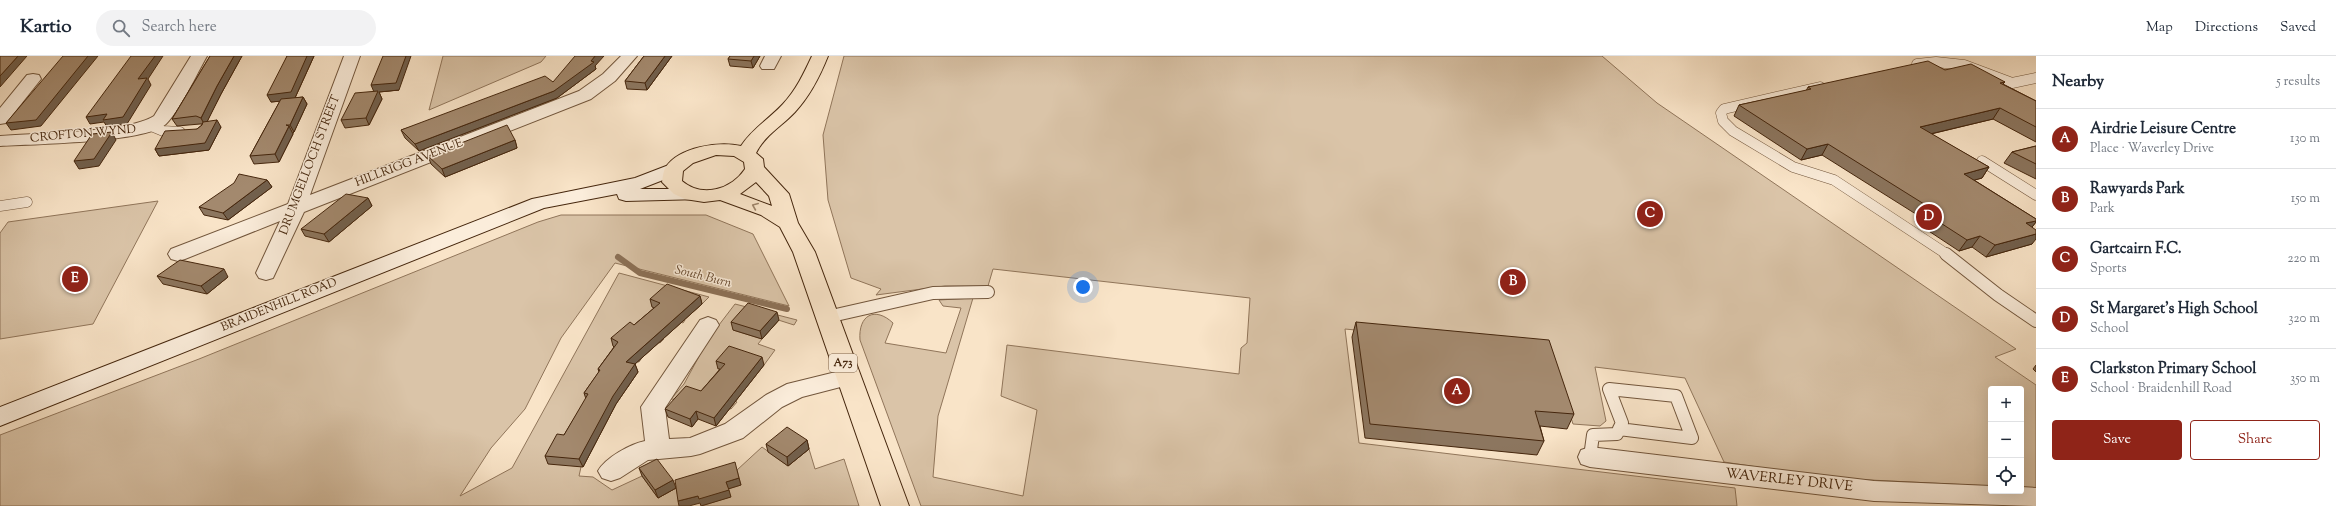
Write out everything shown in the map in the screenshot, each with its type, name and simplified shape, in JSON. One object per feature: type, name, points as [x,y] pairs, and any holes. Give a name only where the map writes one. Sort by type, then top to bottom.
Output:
[{"type":"main road","points":[[800,95],[714,149],[686,159],[674,169],[672,182],[684,191],[694,195],[721,194],[746,183],[755,138],[800,95],[810,80],[820,56]]},
{"type":"main road","points":[[714,149],[728,149],[750,161]]},
{"type":"main road","name":"A73","points":[[750,161],[779,194],[788,223],[804,252],[895,506]]},
{"type":"main road","points":[[721,194],[762,209],[788,223]]},
{"type":"street","name":"CROFTON WYND","points":[[0,141],[124,132],[151,126],[160,120],[199,56]]},
{"type":"street","name":"DRUMGELLOCH STREET","points":[[266,273],[297,206],[352,56]]},
{"type":"street","name":"HILLRIGG AVENUE","points":[[178,254],[584,94],[604,83],[617,71],[629,56]]},
{"type":"street","points":[[0,119],[33,79]]},
{"type":"street","name":"BRAIDENHILL ROAD","points":[[0,417],[524,209],[559,198],[640,183],[674,169]]},
{"type":"street","name":"BRAIDENHILL ROAD","points":[[559,198],[636,194],[694,195]]},
{"type":"street","points":[[658,450],[653,407],[708,325]]},
{"type":"street","points":[[611,471],[644,452],[691,447],[734,431],[774,401],[795,390],[848,377]]},
{"type":"street","name":"WAVERLEY DRIVE","points":[[1590,457],[1876,498],[2036,498]]},
{"type":"lane","points":[[1910,66],[1936,62],[1950,63],[1964,66],[2012,83],[2036,78]]},
{"type":"lane","points":[[1833,84],[1724,109],[1721,113],[1723,121],[1734,131],[1793,167],[1834,180],[1951,257],[1998,295],[2036,321]]},
{"type":"lane","points":[[151,126],[170,133],[187,132]]},
{"type":"lane","points":[[1982,160],[2036,195]]},
{"type":"lane","points":[[0,206],[27,202]]},
{"type":"lane","points":[[827,317],[933,293],[988,292]]},
{"type":"lane","points":[[1590,457],[1593,435],[1617,434],[1619,429],[1622,423],[1609,389],[1676,396],[1692,438],[1619,429]]},
{"type":"shaded area","points":[[443,56],[546,56],[541,62],[429,110]]},
{"type":"shaded area","points":[[844,56],[1602,56],[1657,103],[2016,349],[1995,357],[2036,385],[2036,488],[2024,488],[2024,386],[1988,386],[1988,486],[1830,478],[1724,462],[1685,378],[1595,367],[1606,421],[1600,426],[1573,424],[1549,349],[1345,329],[1359,443],[1735,488],[1737,506],[921,506],[860,340],[862,324],[869,316],[874,314],[880,315],[893,323],[885,343],[946,353],[961,308],[943,306],[939,300],[973,298],[938,416],[933,477],[1023,496],[1037,410],[1001,396],[1007,345],[1239,374],[1241,348],[1247,343],[1250,298],[993,269],[988,286],[945,286],[876,295],[881,289],[851,278],[828,200],[823,135]]},
{"type":"shaded area","points":[[158,201],[93,324],[0,339],[0,233],[8,222]]},
{"type":"shaded area","points":[[561,215],[706,215],[753,234],[789,306],[615,263],[561,338],[525,409],[491,448],[460,496],[512,468],[619,273],[709,297],[702,304],[653,307],[685,320],[683,323],[659,313],[652,334],[664,339],[660,343],[632,331],[614,347],[641,359],[639,362],[615,358],[630,383],[628,387],[600,382],[579,476],[593,477],[612,490],[642,476],[658,498],[676,488],[680,506],[0,506],[0,435],[199,359],[538,222]]},
{"type":"shaded area","points":[[735,304],[797,320],[794,325],[750,311],[733,330],[762,339],[758,344],[775,350],[764,365],[731,354],[719,369],[729,372],[728,397],[737,402],[731,409],[710,402],[671,399],[684,384],[709,338]]},
{"type":"shaded area","points":[[762,447],[788,466],[809,449],[815,469],[844,459],[859,506],[701,506],[730,497],[728,489],[741,485],[737,470]]},
{"type":"building","points":[[0,56],[18,56],[0,76]]},
{"type":"building","points":[[63,56],[88,56],[36,120],[6,123]]},
{"type":"building","points":[[131,56],[155,56],[138,79],[147,78],[123,117],[103,120],[107,114],[86,117]]},
{"type":"building","points":[[210,56],[234,56],[201,118],[196,116],[172,119]]},
{"type":"building","points":[[287,56],[307,56],[291,92],[267,95]]},
{"type":"building","points":[[383,56],[406,56],[396,83],[371,85]]},
{"type":"building","points":[[575,56],[595,56],[591,61],[594,62],[554,91],[415,144],[401,130],[545,76],[553,82]]},
{"type":"building","points":[[644,56],[665,56],[645,83],[625,81]]},
{"type":"building","points":[[730,56],[754,56],[751,61],[728,59]]},
{"type":"building","points":[[1928,61],[1945,70],[1971,64],[2005,82],[2000,83],[2036,101],[2036,127],[2000,108],[1920,127],[1989,167],[1964,174],[2036,219],[2036,221],[2026,223],[2036,230],[2036,234],[1995,245],[1980,236],[1967,240],[1922,211],[1932,209],[1828,144],[1807,149],[1739,105],[1811,89],[1808,87]]},
{"type":"building","points":[[378,91],[366,118],[341,120],[355,93]]},
{"type":"building","points":[[303,97],[290,125],[286,125],[289,126],[275,154],[250,156],[281,99]]},
{"type":"building","points":[[217,120],[205,143],[155,149],[165,131],[197,129],[203,122]]},
{"type":"building","points":[[507,125],[515,140],[442,169],[428,156]]},
{"type":"building","points":[[112,132],[94,159],[74,161],[92,134]]},
{"type":"building","points":[[2036,146],[2036,164],[2012,152]]},
{"type":"building","points":[[239,174],[267,180],[223,213],[199,207],[234,183]]},
{"type":"building","points":[[346,194],[368,198],[324,234],[301,229]]},
{"type":"building","points":[[180,260],[224,269],[201,286],[157,276]]},
{"type":"building","points":[[667,284],[700,296],[626,362],[635,364],[613,396],[579,459],[545,456],[557,434],[564,435],[588,394],[584,393],[600,370],[598,369],[618,342],[611,338],[630,322],[634,325],[660,303],[650,299]]},
{"type":"building","points":[[748,303],[777,312],[760,331],[731,322]]},
{"type":"building","points":[[1356,322],[1549,340],[1574,414],[1535,411],[1544,441],[1370,424]]},
{"type":"building","points":[[729,346],[762,357],[714,418],[696,411],[690,419],[665,409],[686,386],[701,391],[725,364],[716,361]]},
{"type":"building","points":[[787,427],[807,440],[787,457],[766,444]]},
{"type":"building","points":[[657,459],[673,480],[655,490],[639,468]]},
{"type":"building","points":[[735,462],[739,478],[726,482],[729,490],[699,499],[698,496],[678,501],[675,480]]},
{"type":"waterway","name":"South Burn","points":[[618,257],[640,273],[787,309]]},
{"type":"place","name":"Gartcairn F.C.","points":[[1650,214]]},
{"type":"place","name":"St Margaret's High School","points":[[1929,217]]},
{"type":"place","name":"Clarkston Primary School","points":[[75,279]]},
{"type":"place","name":"Rawyards Park","points":[[1513,282]]},
{"type":"place","name":"Airdrie Leisure Centre","points":[[1457,391]]}]
